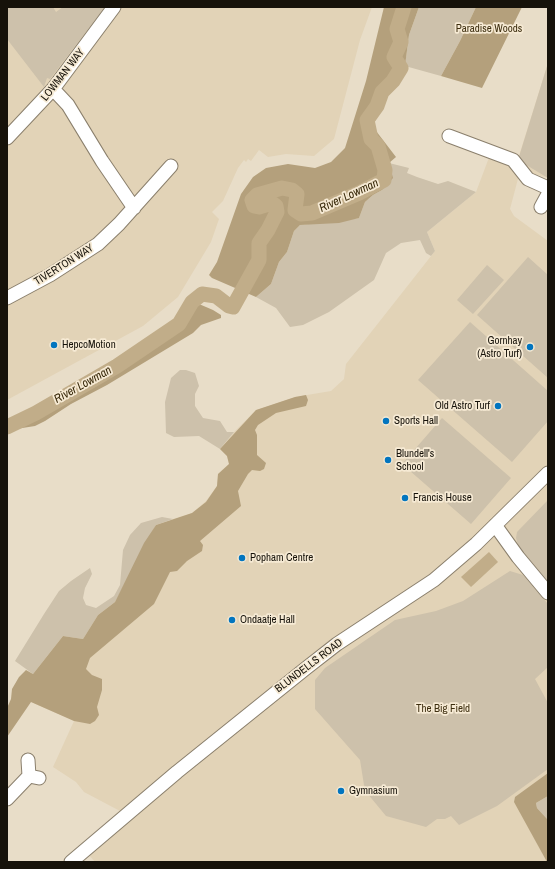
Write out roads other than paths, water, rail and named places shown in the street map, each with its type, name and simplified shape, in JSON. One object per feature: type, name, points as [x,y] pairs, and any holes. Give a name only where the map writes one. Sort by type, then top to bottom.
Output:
[{"type":"street","name":"LOWMAN WAY","points":[[7,138],[53,89],[114,7]]},
{"type":"street","points":[[53,89],[68,105],[134,208]]},
{"type":"street","points":[[449,136],[513,160],[528,179],[548,188]]},
{"type":"street","name":"TIVERTON WAY","points":[[7,298],[50,275],[98,244],[134,208],[170,166]]},
{"type":"street","points":[[541,207],[548,194]]},
{"type":"street","name":"BLUNDELLS ROAD","points":[[80,859],[305,669],[343,640],[415,594],[476,544],[548,472]]},
{"type":"street","points":[[495,525],[518,557],[548,593]]},
{"type":"street","points":[[7,799],[34,777],[28,760]]},
{"type":"waterway","name":"River Lowman","points":[[7,427],[36,413],[117,366],[179,324],[192,302],[202,294],[216,296],[229,306],[233,307],[259,260],[259,243],[268,230],[277,212],[276,206],[272,203],[259,207],[254,206],[252,200],[257,195],[282,188],[292,190],[297,194],[295,210],[301,214],[312,213],[359,193],[384,180],[385,170],[378,146],[371,139],[367,120],[377,106],[382,92],[393,81],[401,68],[394,57],[401,42],[397,29],[404,7]]},
{"type":"place","name":"HepcoMotion","points":[[54,345]]},
{"type":"place","name":"Gornhay (Astro Turf)","points":[[530,347]]},
{"type":"place","name":"Old Astro Turf","points":[[498,406]]},
{"type":"place","name":"Sports Hall","points":[[386,421]]},
{"type":"place","name":"Blundell's School","points":[[388,460]]},
{"type":"place","name":"Francis House","points":[[405,498]]},
{"type":"place","name":"Popham Centre","points":[[242,558]]},
{"type":"place","name":"Ondaatje Hall","points":[[232,620]]},
{"type":"place","name":"Gymnasium","points":[[341,791]]},
{"type":"park label","name":"Paradise Woods","points":[[489,29]]},
{"type":"park label","name":"The Big Field","points":[[443,709]]}]
